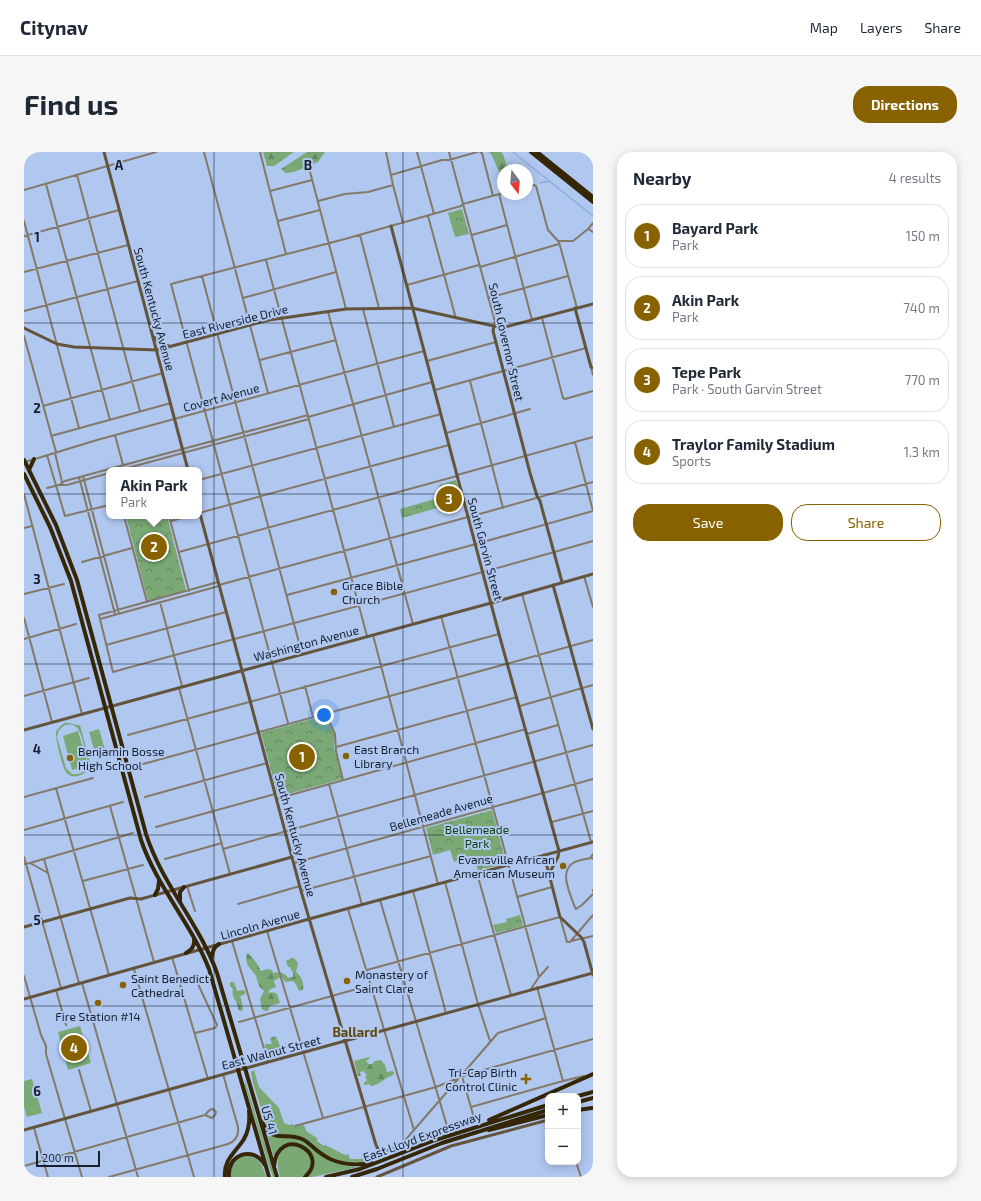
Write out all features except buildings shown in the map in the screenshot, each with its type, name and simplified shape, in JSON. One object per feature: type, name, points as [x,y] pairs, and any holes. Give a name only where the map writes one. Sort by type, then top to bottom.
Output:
[{"type":"highway","points":[[531,152],[593,202]]},
{"type":"highway","points":[[537,152],[593,197]]},
{"type":"highway","points":[[29,471],[34,459]]},
{"type":"highway","name":"US 41","points":[[24,461],[50,511],[69,557],[94,640],[135,796],[151,850],[160,869],[206,948],[220,982],[277,1177]]},
{"type":"highway","name":"US 41","points":[[24,474],[45,516],[64,562],[74,593],[142,844],[159,881],[200,950],[212,978],[269,1177]]},
{"type":"highway","points":[[88,641],[88,638],[90,637],[94,640]]},
{"type":"highway","points":[[129,797],[133,800],[135,796]]},
{"type":"highway","points":[[155,895],[158,889],[159,881]]},
{"type":"highway","points":[[180,903],[180,894],[185,886]]},
{"type":"highway","points":[[186,953],[193,948],[193,937]]},
{"type":"highway","points":[[212,960],[212,951],[219,944]]},
{"type":"highway","points":[[479,1126],[593,1074]]},
{"type":"highway","points":[[224,1177],[227,1161],[244,1140],[249,1127],[249,1113],[244,1089]]},
{"type":"highway","points":[[581,1095],[593,1092]]},
{"type":"highway","points":[[581,1101],[593,1098]]},
{"type":"highway","name":"East Lloyd Expressway","points":[[326,1177],[360,1169],[431,1141],[545,1105]]},
{"type":"highway","points":[[581,1109],[592,1107]]},
{"type":"highway","points":[[257,1109],[266,1129],[272,1135],[300,1138],[323,1155],[337,1162],[358,1165],[386,1160]]},
{"type":"highway","name":"East Lloyd Expressway","points":[[352,1177],[430,1147],[545,1111]]},
{"type":"highway","points":[[477,1132],[493,1130],[545,1116]]},
{"type":"highway","points":[[275,1171],[275,1160],[279,1152],[287,1146],[303,1146],[311,1158],[310,1173],[305,1177]]},
{"type":"highway","points":[[229,1177],[229,1169],[232,1163],[239,1156],[247,1154],[256,1156],[262,1160],[269,1177]]},
{"type":"highway","points":[[358,1177],[363,1174]]},
{"type":"street","name":"South Kentucky Avenue","points":[[104,152],[187,467]]},
{"type":"street","points":[[24,190],[156,152]]},
{"type":"street","points":[[204,152],[268,393]]},
{"type":"street","points":[[260,152],[286,254]]},
{"type":"street","points":[[386,152],[403,223]]},
{"type":"street","points":[[417,152],[434,214]]},
{"type":"street","name":"South Governor Street","points":[[449,152],[495,322],[493,331],[503,371],[562,582]]},
{"type":"street","points":[[391,175],[442,160],[477,152]]},
{"type":"street","points":[[480,152],[482,153],[493,196]]},
{"type":"street","points":[[308,164],[346,309]]},
{"type":"street","points":[[77,175],[140,411]]},
{"type":"street","points":[[270,191],[312,180]]},
{"type":"street","points":[[46,184],[110,420]]},
{"type":"street","points":[[318,201],[345,194],[368,192],[393,185]]},
{"type":"street","points":[[533,185],[536,186],[549,231],[559,244],[593,375]]},
{"type":"street","points":[[288,724],[171,284],[403,223],[497,195]]},
{"type":"street","points":[[501,200],[532,320]]},
{"type":"street","points":[[24,236],[119,210]]},
{"type":"street","points":[[278,221],[320,210]]},
{"type":"street","points":[[428,216],[455,315],[454,317]]},
{"type":"street","points":[[24,220],[79,428]]},
{"type":"street","points":[[558,241],[573,242],[593,223]]},
{"type":"street","points":[[471,235],[507,225]]},
{"type":"street","name":"South Garvin Street","points":[[391,226],[499,634],[559,851]]},
{"type":"street","points":[[588,229],[593,232]]},
{"type":"street","points":[[360,234],[380,308]]},
{"type":"street","points":[[406,285],[516,257],[559,244]]},
{"type":"street","points":[[24,272],[128,245]]},
{"type":"street","points":[[266,260],[367,636]]},
{"type":"street","points":[[243,298],[336,272]]},
{"type":"street","points":[[202,276],[302,654]]},
{"type":"street","points":[[488,298],[568,276]]},
{"type":"street","points":[[24,311],[138,280]]},
{"type":"street","name":"East Riverside Drive","points":[[24,328],[57,344],[90,348],[157,350],[282,318],[346,309],[412,308],[494,326],[505,327],[593,304]]},
{"type":"street","points":[[363,309],[394,427]]},
{"type":"street","points":[[328,312],[413,624]]},
{"type":"street","points":[[542,318],[563,398],[566,399],[593,391]]},
{"type":"street","points":[[152,334],[157,341],[163,345],[177,345]]},
{"type":"street","points":[[24,336],[63,483]]},
{"type":"street","points":[[259,360],[336,340]]},
{"type":"street","points":[[427,361],[496,342]]},
{"type":"street","points":[[434,390],[586,348]]},
{"type":"street","name":"Covert Avenue","points":[[24,461],[424,351]]},
{"type":"street","points":[[43,406],[163,373]]},
{"type":"street","points":[[469,381],[503,508]]},
{"type":"street","points":[[131,467],[213,441],[308,417],[432,382]]},
{"type":"street","points":[[51,436],[170,403]]},
{"type":"street","points":[[446,433],[530,409]]},
{"type":"street","points":[[202,479],[441,414]]},
{"type":"street","points":[[116,467],[214,444],[244,434]]},
{"type":"street","points":[[115,435],[123,465]]},
{"type":"street","points":[[179,552],[333,511],[593,437]]},
{"type":"street","points":[[287,595],[593,511],[574,442]]},
{"type":"street","points":[[202,511],[260,497],[449,445]]},
{"type":"street","points":[[47,455],[65,516],[106,506]]},
{"type":"street","points":[[47,488],[106,470]]},
{"type":"street","points":[[63,483],[80,481],[106,474]]},
{"type":"street","points":[[83,476],[118,612]]},
{"type":"street","points":[[79,477],[115,613]]},
{"type":"street","points":[[147,604],[159,599],[279,569],[593,482]]},
{"type":"street","points":[[24,495],[82,714]]},
{"type":"street","points":[[125,519],[147,604]]},
{"type":"street","points":[[178,519],[170,521],[189,592]]},
{"type":"street","name":"South Kentucky Avenue","points":[[201,519],[301,891],[345,1041],[377,1147],[382,1152],[391,1149]]},
{"type":"street","points":[[24,528],[32,526]]},
{"type":"street","points":[[189,592],[160,602],[99,617],[113,672],[483,572],[593,540]]},
{"type":"street","points":[[82,562],[132,548]]},
{"type":"street","name":"Washington Avenue","points":[[24,730],[593,574]]},
{"type":"street","points":[[584,576],[593,607]]},
{"type":"street","points":[[24,594],[64,584]]},
{"type":"street","points":[[553,585],[593,730]]},
{"type":"street","points":[[522,594],[582,814],[592,842]]},
{"type":"street","points":[[159,599],[174,655],[187,718],[230,874]]},
{"type":"street","points":[[106,645],[226,612]]},
{"type":"street","points":[[441,616],[539,977]]},
{"type":"street","points":[[24,618],[52,722]]},
{"type":"street","points":[[24,639],[76,624]]},
{"type":"street","points":[[373,634],[438,884]]},
{"type":"street","points":[[128,735],[499,634]]},
{"type":"street","points":[[136,766],[593,640]]},
{"type":"street","points":[[24,696],[89,678]]},
{"type":"street","points":[[520,706],[593,685]]},
{"type":"street","points":[[305,686],[313,717]]},
{"type":"street","points":[[336,747],[517,697]]},
{"type":"street","points":[[328,713],[330,723],[335,734],[336,747],[343,780]]},
{"type":"street","points":[[527,734],[558,725]]},
{"type":"street","points":[[276,798],[526,729]]},
{"type":"street","points":[[223,849],[593,745]]},
{"type":"street","points":[[145,797],[267,763]]},
{"type":"street","points":[[24,797],[93,778]]},
{"type":"street","name":"Bellemeade Avenue","points":[[294,863],[593,779]]},
{"type":"street","points":[[329,784],[362,905]]},
{"type":"street","points":[[56,788],[109,975]]},
{"type":"street","points":[[156,827],[275,794]]},
{"type":"street","points":[[24,830],[123,802]]},
{"type":"street","points":[[110,806],[154,962]]},
{"type":"street","points":[[552,822],[593,811]]},
{"type":"street","points":[[25,863],[30,863],[133,833]]},
{"type":"street","name":"Lincoln Avenue","points":[[24,999],[592,842]]},
{"type":"street","points":[[164,859],[222,843]]},
{"type":"street","points":[[549,874],[558,857],[559,851]]},
{"type":"street","points":[[593,854],[592,859],[572,864],[568,868],[566,876],[576,909],[582,905],[593,892]]},
{"type":"street","points":[[544,855],[567,942],[570,942]]},
{"type":"street","points":[[301,891],[431,856]]},
{"type":"street","points":[[24,857],[61,988]]},
{"type":"street","points":[[24,927],[130,898],[141,899],[292,857]]},
{"type":"street","points":[[44,859],[138,1177]]},
{"type":"street","points":[[30,863],[48,873]]},
{"type":"street","points":[[83,881],[143,865]]},
{"type":"street","points":[[477,873],[511,995]]},
{"type":"street","points":[[445,882],[478,1004],[490,1041]]},
{"type":"street","points":[[185,886],[195,911]]},
{"type":"street","points":[[238,904],[300,886]]},
{"type":"street","points":[[517,897],[552,887]]},
{"type":"street","points":[[413,891],[446,1013]]},
{"type":"street","points":[[380,900],[447,1126]]},
{"type":"street","points":[[348,909],[414,1130]]},
{"type":"street","points":[[570,942],[593,915]]},
{"type":"street","points":[[367,970],[560,917]]},
{"type":"street","points":[[560,917],[582,939],[593,974]]},
{"type":"street","points":[[267,931],[323,1118]]},
{"type":"street","points":[[570,942],[593,936]]},
{"type":"street","points":[[232,941],[268,1062]]},
{"type":"street","points":[[172,957],[208,1078]]},
{"type":"street","points":[[531,989],[548,967]]},
{"type":"street","points":[[134,968],[194,1177]]},
{"type":"street","name":"East Walnut Street","points":[[24,1130],[537,987],[593,974]]},
{"type":"street","points":[[24,976],[41,1035],[46,1046],[46,1054],[82,1177]]},
{"type":"street","points":[[195,1033],[215,1028],[217,1026],[217,1023],[198,984]]},
{"type":"street","points":[[239,1022],[371,985]]},
{"type":"street","points":[[537,987],[563,1081]]},
{"type":"street","points":[[56,990],[66,1026]]},
{"type":"street","points":[[391,1149],[401,1145],[496,1034],[546,1018]]},
{"type":"street","points":[[295,1126],[436,1087],[458,1077],[593,1040]]},
{"type":"street","points":[[79,1070],[91,1112]]},
{"type":"street","points":[[109,1177],[233,1142],[239,1129],[223,1074]]},
{"type":"street","points":[[471,1107],[593,1074]]},
{"type":"street","points":[[461,1122],[474,1118],[462,1076]]},
{"type":"street","points":[[24,1166],[205,1115],[211,1109],[216,1112],[213,1117],[210,1118],[205,1115]]},
{"type":"street","points":[[377,1177],[385,1175],[451,1146],[545,1121]]},
{"type":"street","points":[[34,1128],[48,1177]]},
{"type":"street","points":[[577,1165],[582,1177],[593,1174]]},
{"type":"green space","points":[[263,152],[294,152],[274,166],[267,166]]},
{"type":"green space","points":[[307,152],[325,152],[318,162],[294,172],[286,173],[281,169]]},
{"type":"green space","points":[[489,152],[501,152],[506,164],[497,164],[497,167],[492,155]]},
{"type":"green space","points":[[462,209],[469,234],[455,237],[448,213]]},
{"type":"green space","points":[[456,480],[462,501],[402,518],[400,509],[442,497],[439,485]]},
{"type":"green space","points":[[127,519],[168,519],[186,590],[148,601]]},
{"type":"green space","points":[[327,715],[329,724],[335,735],[334,747],[342,779],[284,795],[277,792],[261,733]]},
{"type":"green space","points":[[65,723],[80,725],[92,770],[89,768],[82,775],[75,777],[69,775],[64,769],[58,746],[56,732]],"holes":[[[65,725],[73,725],[79,730],[88,762],[88,765],[78,731],[63,736],[72,770],[88,766],[85,770],[75,774],[72,774],[66,768],[57,737],[59,730]]]},
{"type":"green space","points":[[99,729],[106,753],[96,756],[89,732]]},
{"type":"green space","name":"Bellemeade Park","points":[[492,810],[506,863],[478,871],[474,857],[454,862],[450,850],[433,855],[426,828]]},
{"type":"green space","points":[[520,915],[523,926],[496,933],[493,925],[507,922],[506,919]]},
{"type":"green space","points":[[248,953],[256,962],[261,971],[267,969],[272,970],[273,973],[283,974],[288,978],[293,977],[293,973],[290,967],[288,967],[286,961],[292,958],[295,959],[298,963],[296,972],[302,980],[303,990],[299,991],[293,981],[285,982],[282,977],[279,978],[274,981],[276,987],[269,990],[269,993],[273,992],[277,994],[280,1003],[270,1006],[268,1011],[262,1009],[260,999],[264,991],[259,986],[256,976],[247,964],[246,955]]},
{"type":"green space","points":[[230,982],[234,982],[237,991],[245,991],[245,994],[239,997],[241,998],[243,1008],[242,1011],[238,1010]]},
{"type":"green space","points":[[80,1026],[91,1063],[68,1070],[58,1032]]},
{"type":"green space","points":[[274,1036],[276,1037],[280,1046],[280,1056],[269,1058],[267,1052],[269,1052],[269,1050],[266,1049],[265,1044],[272,1044],[270,1039]]},
{"type":"green space","points":[[370,1058],[366,1061],[369,1064],[381,1060],[385,1065],[387,1072],[392,1071],[394,1074],[376,1085],[364,1085],[367,1080],[365,1076],[367,1076],[364,1071],[360,1072],[361,1076],[358,1076],[354,1061]]},
{"type":"green space","points":[[254,1070],[259,1087],[279,1108],[284,1123],[289,1125],[293,1124],[294,1127],[304,1125],[306,1131],[317,1138],[317,1141],[324,1146],[325,1145],[345,1155],[348,1154],[350,1159],[360,1159],[400,1148],[371,1160],[353,1163],[344,1162],[324,1154],[309,1141],[283,1136],[274,1132],[267,1127],[253,1083],[251,1072]]},
{"type":"green space","points":[[32,1079],[42,1113],[27,1117],[24,1107],[24,1081]]},
{"type":"green space","points":[[245,1080],[275,1177],[273,1177],[268,1164],[245,1085]]},
{"type":"green space","points":[[266,1132],[270,1135],[278,1137],[299,1140],[334,1163],[344,1166],[358,1167],[307,1177],[312,1167],[307,1148],[300,1143],[290,1143],[283,1146],[274,1157]]},
{"type":"green space","points":[[294,1146],[304,1149],[307,1152],[310,1160],[308,1172],[302,1177],[280,1177],[278,1157],[283,1150]]},
{"type":"green space","points":[[242,1156],[252,1157],[259,1161],[266,1177],[231,1177],[233,1165]]},
{"type":"waterway","points":[[513,152],[593,216]]},
{"type":"waterway","points":[[540,183],[549,181]]},
{"type":"place","name":"Tepe Park","points":[[449,499]]},
{"type":"place","name":"Akin Park","points":[[154,547]]},
{"type":"place","name":"Grace Bible Church","points":[[334,592]]},
{"type":"place","name":"East Branch Library","points":[[346,756]]},
{"type":"place","name":"Bayard Park","points":[[302,757]]},
{"type":"place","name":"Benjamin Bosse High School","points":[[70,758]]},
{"type":"place","name":"Evansville African American Museum","points":[[563,866]]},
{"type":"place","name":"Monastery of Saint Clare","points":[[347,981]]},
{"type":"place","name":"Saint Benedict Cathedral","points":[[123,985]]},
{"type":"place","name":"Fire Station #14","points":[[98,1003]]},
{"type":"place","name":"Traylor Family Stadium","points":[[74,1048]]},
{"type":"place","name":"Tri-Cap Birth Control Clinic","points":[[526,1079]]},
{"type":"district","name":"Ballard","points":[[355,1032]]}]
